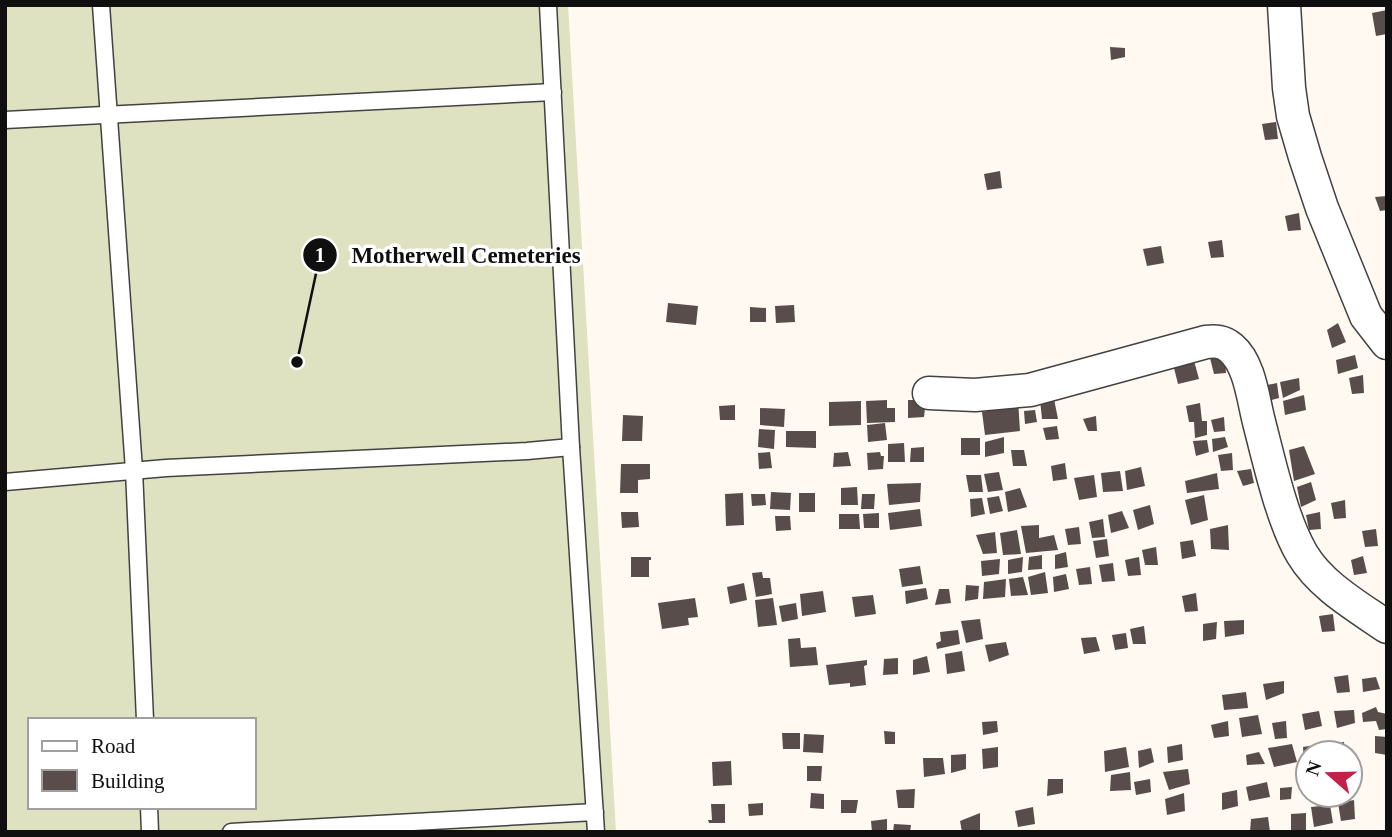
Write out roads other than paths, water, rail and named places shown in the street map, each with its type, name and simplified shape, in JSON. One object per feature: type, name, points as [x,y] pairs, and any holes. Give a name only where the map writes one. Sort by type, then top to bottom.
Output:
[{"type":"street","points":[[1284,5],[1289,88],[1293,116],[1305,158],[1322,208],[1366,316],[1387,343]]},
{"type":"street","points":[[929,393],[975,396],[1030,390],[1206,341],[1218,341],[1231,348],[1245,371],[1284,508],[1304,556],[1317,575],[1387,627]]},
{"type":"lane","points":[[102,5],[134,470],[145,718]]},
{"type":"lane","points":[[548,5],[571,447],[596,832]]},
{"type":"lane","points":[[5,120],[553,92]]},
{"type":"lane","points":[[5,482],[134,470],[571,447]]},
{"type":"lane","points":[[149,809],[150,832]]},
{"type":"lane","points":[[231,832],[595,812]]},
{"type":"place","name":"Motherwell Cemeteries","points":[[297,362]]}]
